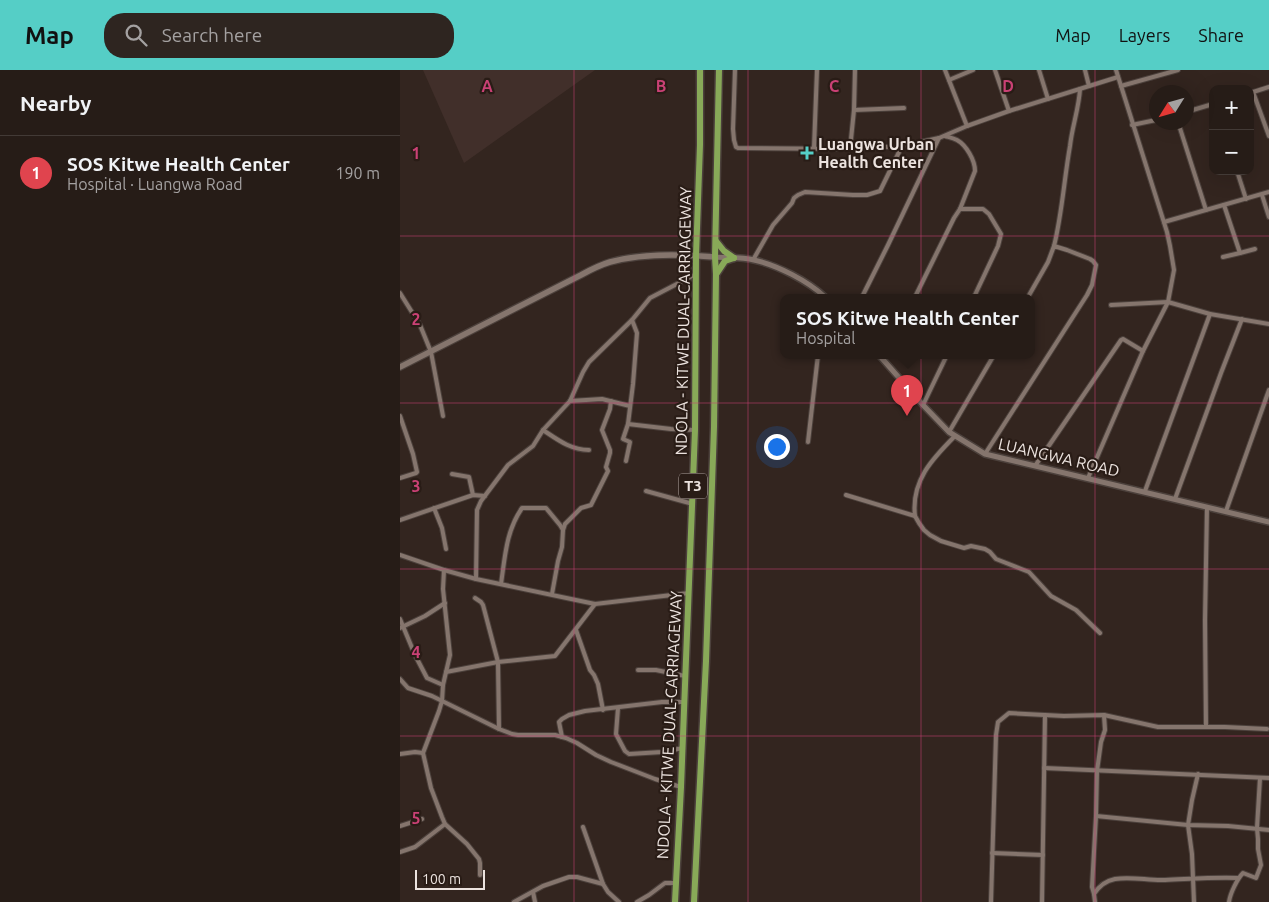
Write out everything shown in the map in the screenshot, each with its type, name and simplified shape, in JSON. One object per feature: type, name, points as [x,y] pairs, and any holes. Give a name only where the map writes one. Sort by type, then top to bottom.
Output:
[{"type":"highway","name":"NDOLA - KITWE DUAL-CARRIAGEWAY","points":[[675,902],[693,504],[700,70]]},
{"type":"highway","name":"NDOLA - KITWE DUAL-CARRIAGEWAY","points":[[694,902],[706,661],[714,427],[719,70]]},
{"type":"highway","points":[[716,241],[734,258]]},
{"type":"highway","points":[[716,274],[725,261],[734,258]]},
{"type":"main road","points":[[400,367],[608,263],[624,259],[656,256],[715,257]]},
{"type":"street","points":[[735,70],[734,140],[736,147],[850,148],[902,146],[941,137],[1009,111],[1118,77]]},
{"type":"street","points":[[814,148],[817,70]]},
{"type":"street","points":[[850,148],[854,110],[855,70]]},
{"type":"street","points":[[945,70],[967,126]]},
{"type":"street","points":[[949,80],[973,70]]},
{"type":"street","points":[[995,70],[1009,111]]},
{"type":"street","points":[[1039,70],[1048,99]]},
{"type":"street","points":[[1085,70],[1089,86]]},
{"type":"street","points":[[1088,478],[1143,351],[1168,302],[1174,270],[1164,222],[1116,70]]},
{"type":"street","points":[[1159,70],[1161,76]]},
{"type":"street","points":[[1121,86],[1178,70]]},
{"type":"street","points":[[1254,91],[1269,87]]},
{"type":"street","points":[[1030,294],[1048,262],[1058,230],[1072,127],[1080,89]]},
{"type":"street","points":[[1254,97],[1269,136]]},
{"type":"street","points":[[1194,110],[1209,105]]},
{"type":"street","points":[[854,110],[904,108]]},
{"type":"street","points":[[1132,125],[1149,121]]},
{"type":"street","points":[[1181,130],[1206,210]]},
{"type":"street","points":[[916,294],[960,209],[975,170],[975,165],[967,150],[961,144],[956,140],[941,137]]},
{"type":"street","points":[[864,294],[941,137]]},
{"type":"street","points":[[753,260],[773,224],[798,195],[805,192],[853,196],[867,195],[880,191],[902,146]]},
{"type":"street","points":[[1238,175],[1246,199]]},
{"type":"street","points":[[1164,222],[1269,192]]},
{"type":"street","points":[[1262,195],[1269,218]]},
{"type":"street","points":[[1224,205],[1240,253]]},
{"type":"street","points":[[960,209],[983,209],[989,214],[1001,234],[998,246],[975,294]]},
{"type":"street","points":[[985,454],[1092,285],[1096,265],[1093,261],[1054,246]]},
{"type":"street","points":[[1223,257],[1255,249]]},
{"type":"street","points":[[715,257],[753,260],[788,272],[821,294]]},
{"type":"street","points":[[476,579],[477,510],[481,501],[508,465],[532,446],[543,430],[570,402],[589,362],[632,320],[652,296],[697,274]]},
{"type":"street","points":[[400,293],[420,325],[431,352],[443,416]]},
{"type":"street","points":[[1111,305],[1168,302],[1210,314],[1269,324]]},
{"type":"street","points":[[1145,491],[1210,314]]},
{"type":"street","points":[[1175,499],[1242,319]]},
{"type":"street","points":[[626,460],[630,442],[623,439],[628,424],[637,333],[632,320]]},
{"type":"street","points":[[1035,466],[1121,340],[1123,339],[1143,351]]},
{"type":"street","points":[[808,442],[818,359]]},
{"type":"street","name":"LUANGWA ROAD","points":[[886,359],[923,405],[949,432],[985,454],[1269,522]]},
{"type":"street","points":[[923,405],[945,359]]},
{"type":"street","points":[[949,432],[992,359]]},
{"type":"street","points":[[1226,511],[1269,390]]},
{"type":"street","points":[[570,402],[602,399],[630,406]]},
{"type":"street","points":[[552,594],[565,524],[581,508],[591,505],[608,471],[606,467],[610,450],[602,430],[611,401]]},
{"type":"street","points":[[400,416],[417,472],[400,477]]},
{"type":"street","points":[[628,424],[695,430]]},
{"type":"street","points":[[543,430],[563,443],[579,450],[589,450]]},
{"type":"street","points":[[955,436],[938,453],[922,474],[918,486],[915,496],[915,516],[924,530],[941,541],[964,548],[971,546],[985,549],[996,559],[1029,572],[1050,596],[1076,610],[1100,633]]},
{"type":"street","points":[[452,474],[469,477],[473,495]]},
{"type":"street","points":[[646,491],[693,504]]},
{"type":"street","points":[[400,520],[473,495],[485,496]]},
{"type":"street","points":[[846,495],[915,516]]},
{"type":"street","points":[[1206,727],[1207,507]]},
{"type":"street","points":[[434,508],[442,528],[446,549]]},
{"type":"street","points":[[502,584],[506,548],[512,525],[522,508],[546,508],[563,530]]},
{"type":"street","points":[[400,555],[476,579],[596,604],[689,593]]},
{"type":"street","points":[[444,570],[443,589],[450,650],[442,701],[423,753],[431,788],[445,824],[467,844],[479,859],[480,875]]},
{"type":"street","points":[[475,598],[483,605],[498,662],[499,729]]},
{"type":"street","points":[[402,627],[425,616],[445,603]]},
{"type":"street","points":[[446,672],[498,662],[555,656],[596,604]]},
{"type":"street","points":[[400,619],[402,627],[427,678],[443,685]]},
{"type":"street","points":[[576,630],[590,670],[598,684],[603,710]]},
{"type":"street","points":[[638,670],[656,670],[685,676]]},
{"type":"street","points":[[400,679],[408,688],[432,696],[499,729],[518,735],[555,735],[562,737],[611,762],[681,788]]},
{"type":"street","points":[[562,737],[559,722],[562,718],[569,715],[585,711],[662,702],[684,702]]},
{"type":"street","points":[[618,708],[616,734],[629,754],[662,752],[682,748]]},
{"type":"street","points":[[991,902],[996,735],[998,722],[1006,715],[1012,712],[1045,716],[1104,715],[1158,727],[1267,729]]},
{"type":"street","points":[[1095,902],[1092,886],[1097,771],[1101,742],[1105,730],[1104,715]]},
{"type":"street","points":[[1042,902],[1045,716]]},
{"type":"street","points":[[400,754],[423,753]]},
{"type":"street","points":[[1044,768],[1269,778]]},
{"type":"street","points":[[1194,902],[1192,854],[1188,825],[1198,774]]},
{"type":"street","points":[[1229,902],[1238,878],[1243,874],[1256,878],[1262,865],[1258,849],[1257,828],[1260,778]]},
{"type":"street","points":[[1096,816],[1188,825],[1269,830]]},
{"type":"street","points":[[400,826],[422,819]]},
{"type":"street","points":[[400,852],[414,846],[445,824]]},
{"type":"street","points":[[583,826],[603,884],[608,892],[619,902]]},
{"type":"street","points":[[992,853],[1043,855]]},
{"type":"street","points":[[514,902],[543,886],[569,877],[577,877],[603,884]]},
{"type":"street","points":[[1094,894],[1101,885],[1116,879],[1238,878]]},
{"type":"street","points":[[637,902],[665,883],[676,883]]},
{"type":"street","points":[[533,892],[535,902]]},
{"type":"shaded area","points":[[423,70],[595,70],[464,163]]},
{"type":"place","name":"Luangwa Urban Health Center","points":[[807,153]]},
{"type":"place","name":"SOS Kitwe Health Center","points":[[907,416]]}]
